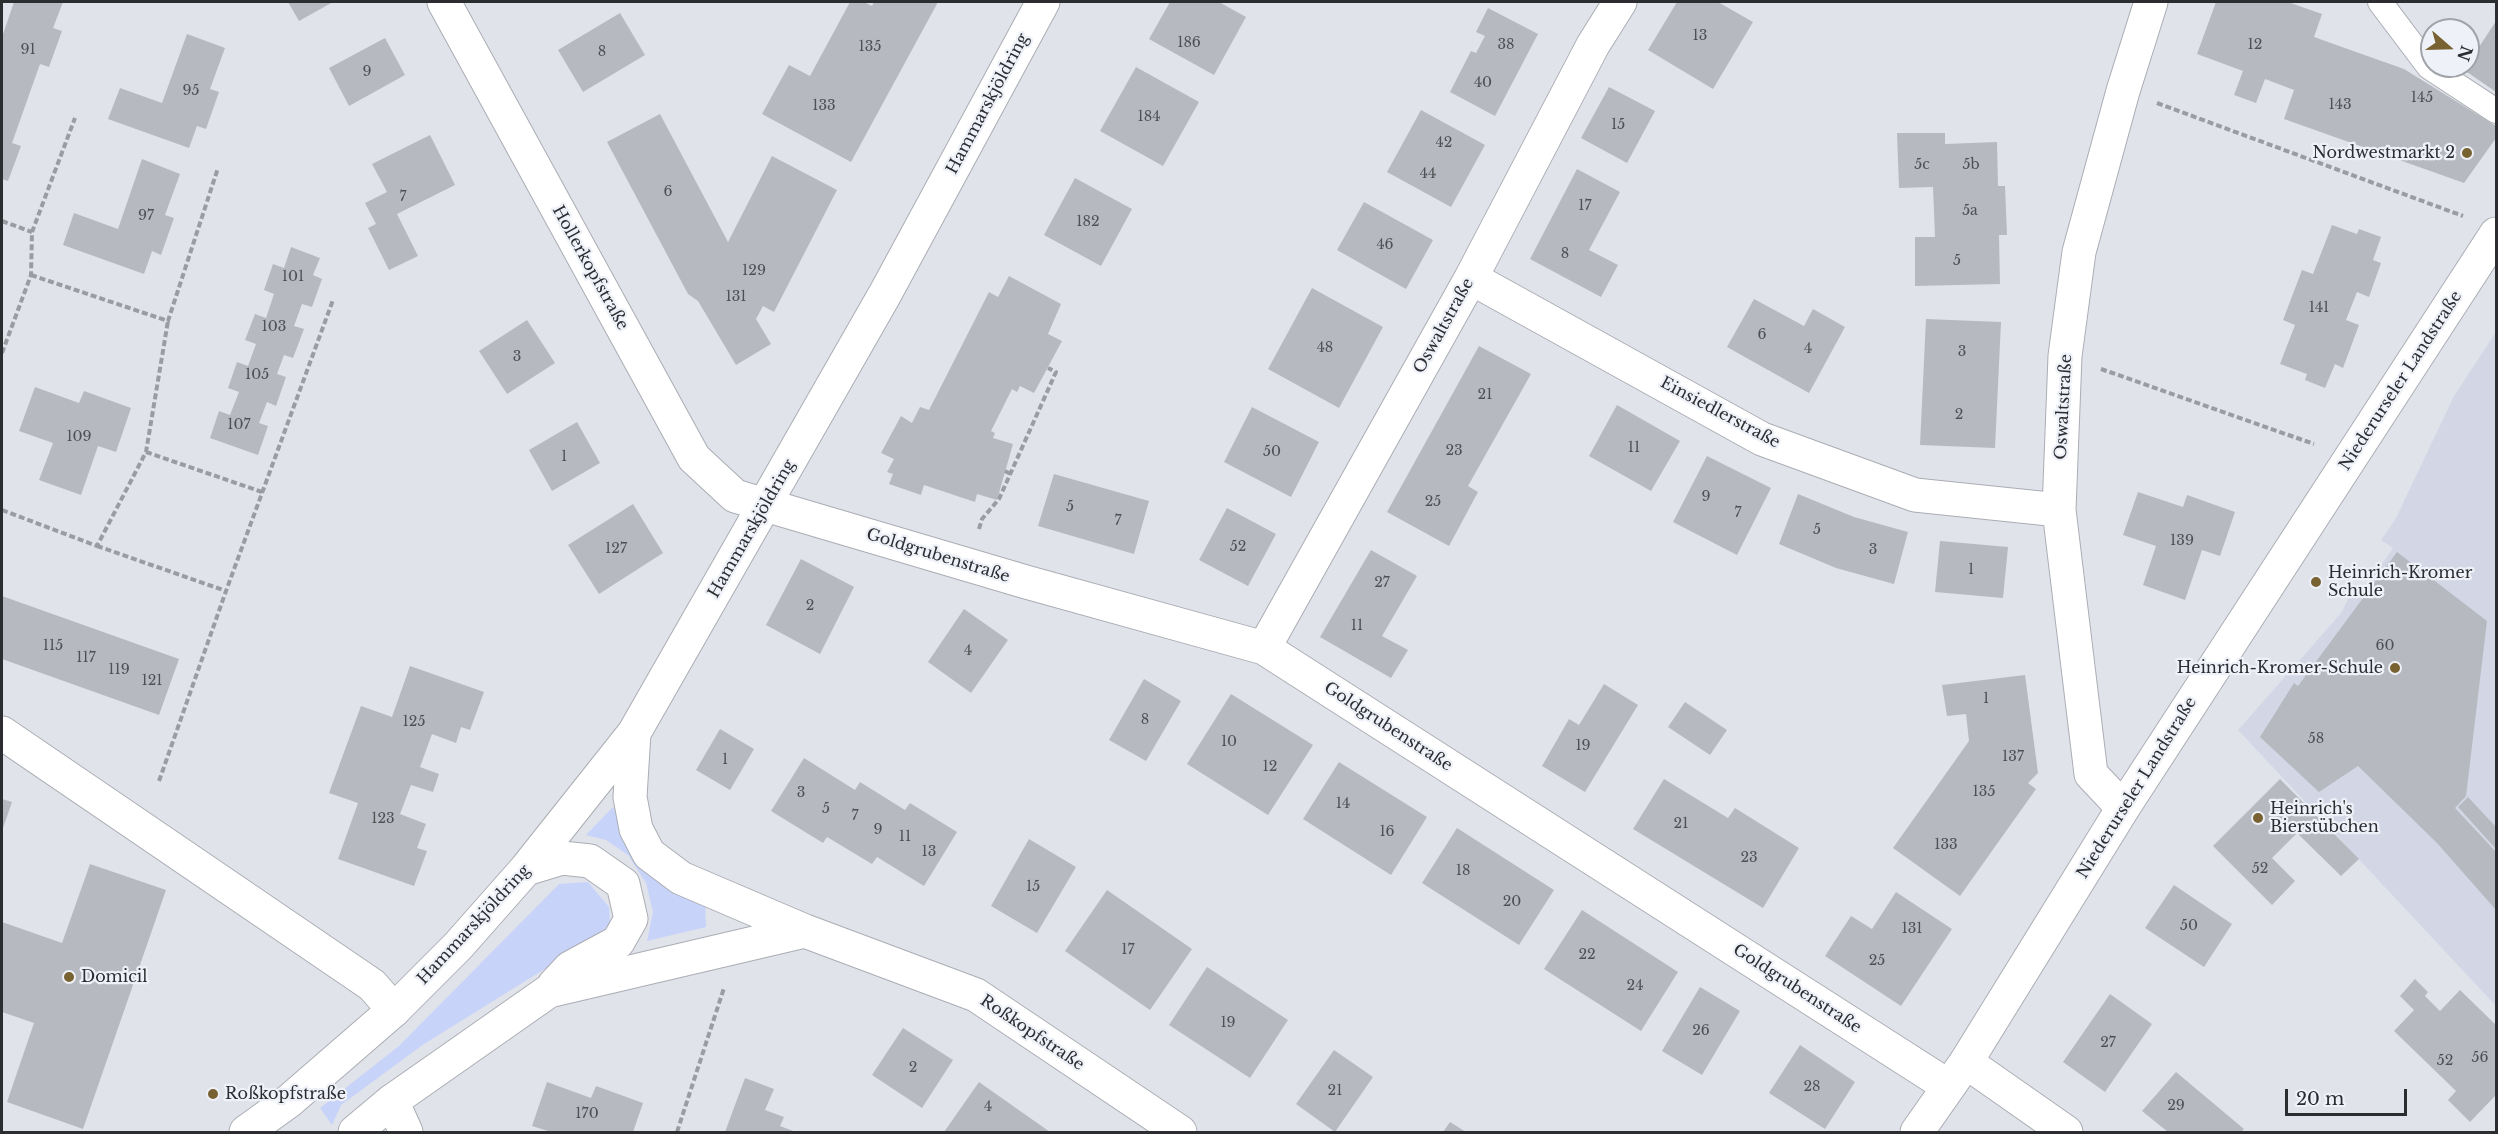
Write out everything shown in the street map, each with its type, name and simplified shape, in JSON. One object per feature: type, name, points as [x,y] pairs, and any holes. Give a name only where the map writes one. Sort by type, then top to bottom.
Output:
[{"type":"street","name":"Hollerkopfstraße","points":[[444,2],[694,458],[735,496],[765,506]]},
{"type":"street","name":"Hammarskjöldring","points":[[246,1132],[290,1101],[394,1010],[458,946],[526,869],[634,734],[880,303],[1043,2]]},
{"type":"street","name":"Oswaltstraße","points":[[1264,648],[1471,278],[1593,45],[1620,2]]},
{"type":"street","name":"Oswaltstraße","points":[[2123,808],[2091,774],[2059,510],[2065,356],[2079,252],[2123,91],[2151,2]]},
{"type":"street","name":"Niederurseler Landstraße","points":[[1917,1132],[1957,1074],[2123,808],[2496,234]]},
{"type":"street","name":"Einsiedlerstraße","points":[[1471,278],[1762,439],[1915,495],[2059,510]]},
{"type":"street","name":"Goldgrubenstraße","points":[[765,506],[1264,648],[1957,1074],[2066,1132]]},
{"type":"street","points":[[2,733],[372,985],[394,1010]]},
{"type":"street","name":"Roßkopfstraße","points":[[634,734],[630,797],[636,829],[649,854],[681,879],[805,931],[976,995],[1180,1132]]},
{"type":"street","points":[[355,1132],[392,1101],[549,991],[570,968],[618,942],[631,918],[623,884],[590,861],[562,858],[526,869]]},
{"type":"street","points":[[549,991],[805,931]]},
{"type":"street","points":[[392,1101],[406,1132]]},
{"type":"lane","points":[[2380,2],[2429,67],[2496,111]]},
{"type":"path","points":[[2154,102],[2464,216]]},
{"type":"path","points":[[2,353],[31,275],[32,232],[75,118]]},
{"type":"path","points":[[97,546],[146,452],[168,321],[218,168]]},
{"type":"path","points":[[2,221],[32,232]]},
{"type":"path","points":[[31,275],[168,321]]},
{"type":"path","points":[[159,781],[333,300]]},
{"type":"path","points":[[978,530],[982,519],[999,499],[1056,372],[1048,368]]},
{"type":"path","points":[[2097,368],[2316,444]]},
{"type":"path","points":[[146,452],[262,492]]},
{"type":"path","points":[[1005,471],[1011,474]]},
{"type":"path","points":[[2,510],[226,591]]},
{"type":"path","points":[[676,1132],[727,980]]},
{"type":"shaded area","name":"Heinrich-Kromer-Schule","points":[[2496,332],[2496,1006],[2238,730],[2342,612],[2353,588],[2361,594],[2393,548],[2381,540],[2395,520],[2454,396]]},
{"type":"shaded area","points":[[613,807],[618,819],[705,902],[706,927],[647,941],[653,912],[646,883],[628,855],[606,840],[586,835]]},
{"type":"shaded area","points":[[588,882],[609,907],[610,923],[601,940],[564,957],[424,1044],[341,1105],[332,1125],[320,1108],[399,1046],[559,884]]},
{"type":"building","points":[[14,2],[63,2],[53,28],[62,31],[49,67],[40,64],[12,143],[21,146],[8,181],[2,179],[2,37]]},
{"type":"building","points":[[288,2],[333,2],[299,21]]},
{"type":"building","points":[[850,2],[864,2],[872,6],[874,2],[938,2],[851,162],[762,114],[789,65],[810,76]]},
{"type":"building","points":[[1170,2],[1219,2],[1246,17],[1214,75],[1149,39]]},
{"type":"building","points":[[1677,2],[1718,2],[1753,22],[1713,89],[1648,50]]},
{"type":"building","points":[[2216,2],[2288,2],[2322,14],[2314,37],[2404,69],[2496,126],[2496,138],[2464,183],[2284,119],[2294,90],[2265,79],[2256,103],[2234,95],[2243,71],[2197,54]]},
{"type":"building","points":[[1488,8],[1538,34],[1495,116],[1450,92],[1471,51],[1476,53],[1485,36],[1476,32]]},
{"type":"building","points":[[620,13],[645,55],[583,92],[558,50]]},
{"type":"building","points":[[2496,21],[2496,92],[2476,78],[2480,78],[2480,46]]},
{"type":"building","points":[[187,34],[225,48],[210,89],[219,92],[206,129],[197,126],[189,148],[108,119],[120,88],[162,103]]},
{"type":"building","points":[[385,38],[405,75],[349,106],[329,68]]},
{"type":"building","points":[[1136,67],[1199,102],[1163,166],[1100,131]]},
{"type":"building","points":[[1609,87],[1655,111],[1627,163],[1581,138]]},
{"type":"building","points":[[1421,110],[1485,145],[1451,207],[1387,172]]},
{"type":"building","points":[[660,114],[728,242],[772,156],[837,190],[774,312],[763,306],[756,319],[771,344],[736,365],[698,301],[688,294],[607,142]]},
{"type":"building","points":[[1897,133],[1945,133],[1945,144],[1997,142],[1998,186],[2005,186],[2007,235],[1999,235],[2000,284],[1915,286],[1915,237],[1935,237],[1933,187],[1899,188]]},
{"type":"building","points":[[430,135],[455,185],[397,214],[418,256],[389,270],[368,228],[376,224],[365,203],[387,192],[372,164]]},
{"type":"building","points":[[142,159],[180,174],[165,215],[174,218],[161,255],[152,251],[144,274],[63,245],[74,213],[118,229]]},
{"type":"building","points":[[1577,169],[1620,192],[1589,250],[1618,265],[1601,297],[1530,259]]},
{"type":"building","points":[[1075,178],[1132,209],[1101,266],[1044,235]]},
{"type":"building","points":[[1364,202],[1433,240],[1406,289],[1337,250]]},
{"type":"building","points":[[2332,225],[2357,234],[2359,229],[2381,237],[2373,260],[2381,263],[2369,297],[2357,292],[2346,320],[2359,325],[2343,368],[2335,364],[2325,388],[2305,380],[2307,374],[2280,364],[2295,325],[2283,320],[2302,270],[2313,274]]},
{"type":"building","points":[[291,247],[320,258],[313,275],[322,279],[312,307],[302,304],[294,326],[304,329],[293,358],[284,355],[277,374],[286,377],[276,406],[267,402],[259,423],[268,426],[258,455],[210,438],[219,411],[230,415],[239,392],[228,388],[237,362],[248,366],[256,344],[245,340],[255,314],[266,318],[274,294],[264,290],[273,264],[284,268]]},
{"type":"building","points":[[1009,276],[1061,304],[1048,334],[1062,341],[1034,393],[1020,386],[1017,392],[1012,389],[991,431],[995,433],[993,438],[1013,444],[997,500],[977,494],[975,502],[924,485],[921,495],[889,484],[893,474],[887,472],[894,459],[881,453],[901,416],[912,423],[920,407],[929,410],[989,292],[998,297]]},
{"type":"building","points":[[1312,288],[1383,327],[1339,408],[1268,369]]},
{"type":"building","points":[[1754,299],[1804,326],[1813,309],[1845,327],[1809,393],[1727,347]]},
{"type":"building","points":[[1926,319],[2001,322],[1995,448],[1920,445]]},
{"type":"building","points":[[527,320],[555,363],[507,394],[479,351]]},
{"type":"building","points":[[1479,346],[1531,374],[1468,486],[1478,492],[1449,546],[1387,512]]},
{"type":"building","points":[[35,387],[79,403],[84,391],[131,408],[116,452],[98,446],[81,495],[39,480],[53,443],[19,431]]},
{"type":"building","points":[[1617,405],[1680,441],[1651,491],[1589,456]]},
{"type":"building","points":[[1252,407],[1319,442],[1291,497],[1224,462]]},
{"type":"building","points":[[577,422],[600,463],[552,491],[529,450]]},
{"type":"building","points":[[1707,456],[1771,488],[1737,555],[1673,522]]},
{"type":"building","points":[[1054,474],[1149,501],[1134,554],[1038,526]]},
{"type":"building","points":[[2138,492],[2183,507],[2187,495],[2235,512],[2220,556],[2202,550],[2185,600],[2143,585],[2156,546],[2123,535]]},
{"type":"building","points":[[1798,494],[1854,517],[1908,532],[1894,584],[1836,568],[1779,544]]},
{"type":"building","points":[[633,504],[663,553],[599,594],[568,545]]},
{"type":"building","points":[[1227,508],[1276,534],[1248,586],[1199,560]]},
{"type":"building","points":[[1940,541],[2008,547],[2003,598],[1935,592]]},
{"type":"building","points":[[1371,550],[1417,576],[1382,636],[1408,650],[1391,678],[1320,637]]},
{"type":"building","points":[[2397,552],[2487,621],[2466,796],[2455,808],[2496,852],[2496,910],[2437,843],[2358,766],[2319,792],[2260,737],[2294,683],[2298,686]]},
{"type":"building","points":[[801,559],[854,587],[820,654],[766,625]]},
{"type":"building","points":[[2,596],[179,659],[159,715],[2,659]]},
{"type":"building","points":[[964,609],[1008,640],[971,693],[928,662]]},
{"type":"building","points":[[410,666],[484,692],[470,730],[461,727],[456,743],[432,734],[420,767],[439,774],[433,792],[411,785],[400,814],[426,824],[417,848],[427,851],[414,886],[338,859],[358,803],[329,793],[361,706],[392,717]]},
{"type":"building","points":[[2025,675],[2038,773],[2028,783],[2036,789],[1960,896],[1893,848],[1969,741],[1966,714],[1947,716],[1942,685]]},
{"type":"building","points":[[1144,679],[1181,701],[1146,761],[1109,740]]},
{"type":"building","points":[[1604,684],[1638,705],[1585,792],[1542,766],[1569,719],[1579,725]]},
{"type":"building","points":[[1231,694],[1313,745],[1268,815],[1187,764]]},
{"type":"building","points":[[1685,702],[1727,730],[1710,755],[1668,727]]},
{"type":"building","points":[[720,729],[754,749],[730,790],[696,770]]},
{"type":"building","points":[[804,758],[855,790],[860,782],[905,810],[910,803],[957,832],[924,886],[877,857],[872,864],[827,837],[823,843],[771,811]]},
{"type":"building","points":[[1339,762],[1427,817],[1391,875],[1303,819]]},
{"type":"building","points":[[1664,779],[1728,818],[1735,808],[1799,848],[1763,908],[1633,829]]},
{"type":"building","points":[[2280,779],[2359,859],[2341,876],[2297,833],[2272,858],[2295,881],[2272,905],[2213,846]]},
{"type":"building","points":[[2468,797],[2496,827],[2496,849],[2458,807]]},
{"type":"building","points":[[2,799],[12,802],[2,831]]},
{"type":"building","points":[[1457,828],[1554,890],[1519,945],[1422,883]]},
{"type":"building","points":[[1029,839],[1076,867],[1037,933],[991,906]]},
{"type":"building","name":"Domicil","points":[[90,864],[166,890],[83,1129],[7,1102],[34,1023],[2,1012],[2,922],[62,943]]},
{"type":"building","points":[[2174,885],[2232,924],[2204,967],[2145,928]]},
{"type":"building","points":[[1107,890],[1192,949],[1150,1010],[1065,951]]},
{"type":"building","points":[[1896,892],[1952,929],[1901,1006],[1825,956],[1851,916],[1872,929]]},
{"type":"building","points":[[1582,910],[1678,972],[1641,1031],[1544,969]]},
{"type":"building","points":[[1207,967],[1288,1020],[1250,1078],[1169,1025]]},
{"type":"building","points":[[2415,979],[2428,992],[2425,996],[2440,1011],[2460,990],[2496,1025],[2496,1095],[2470,1122],[2448,1100],[2456,1091],[2394,1031],[2414,1010],[2400,996]]},
{"type":"building","points":[[1700,987],[1740,1011],[1702,1075],[1662,1051]]},
{"type":"building","points":[[2110,994],[2152,1024],[2105,1092],[2063,1062]]},
{"type":"building","points":[[903,1028],[953,1060],[922,1108],[872,1075]]},
{"type":"building","points":[[1800,1045],[1855,1082],[1825,1129],[1769,1093]]},
{"type":"building","points":[[1334,1050],[1373,1077],[1335,1132],[1296,1104]]},
{"type":"building","points":[[2176,1072],[2244,1129],[2241,1132],[2168,1132],[2142,1111]]},
{"type":"building","points":[[745,1078],[774,1089],[765,1110],[784,1117],[780,1126],[796,1132],[725,1132]]},
{"type":"building","points":[[547,1082],[591,1098],[596,1086],[643,1103],[633,1132],[551,1132],[532,1126]]},
{"type":"building","points":[[979,1082],[1050,1132],[944,1132]]},
{"type":"building","points":[[1450,1122],[1466,1132],[1443,1132]]},
{"type":"place","name":"Nordwestmarkt 2","points":[[2467,153]]},
{"type":"place","name":"Heinrich-Kromer Schule","points":[[2316,582]]},
{"type":"place","name":"Heinrich-Kromer-Schule","points":[[2395,668]]},
{"type":"place","name":"Heinrich's Bierstübchen","points":[[2258,818]]},
{"type":"place","name":"Domicil","points":[[69,977]]},
{"type":"place","name":"Roßkopfstraße","points":[[213,1094]]}]
